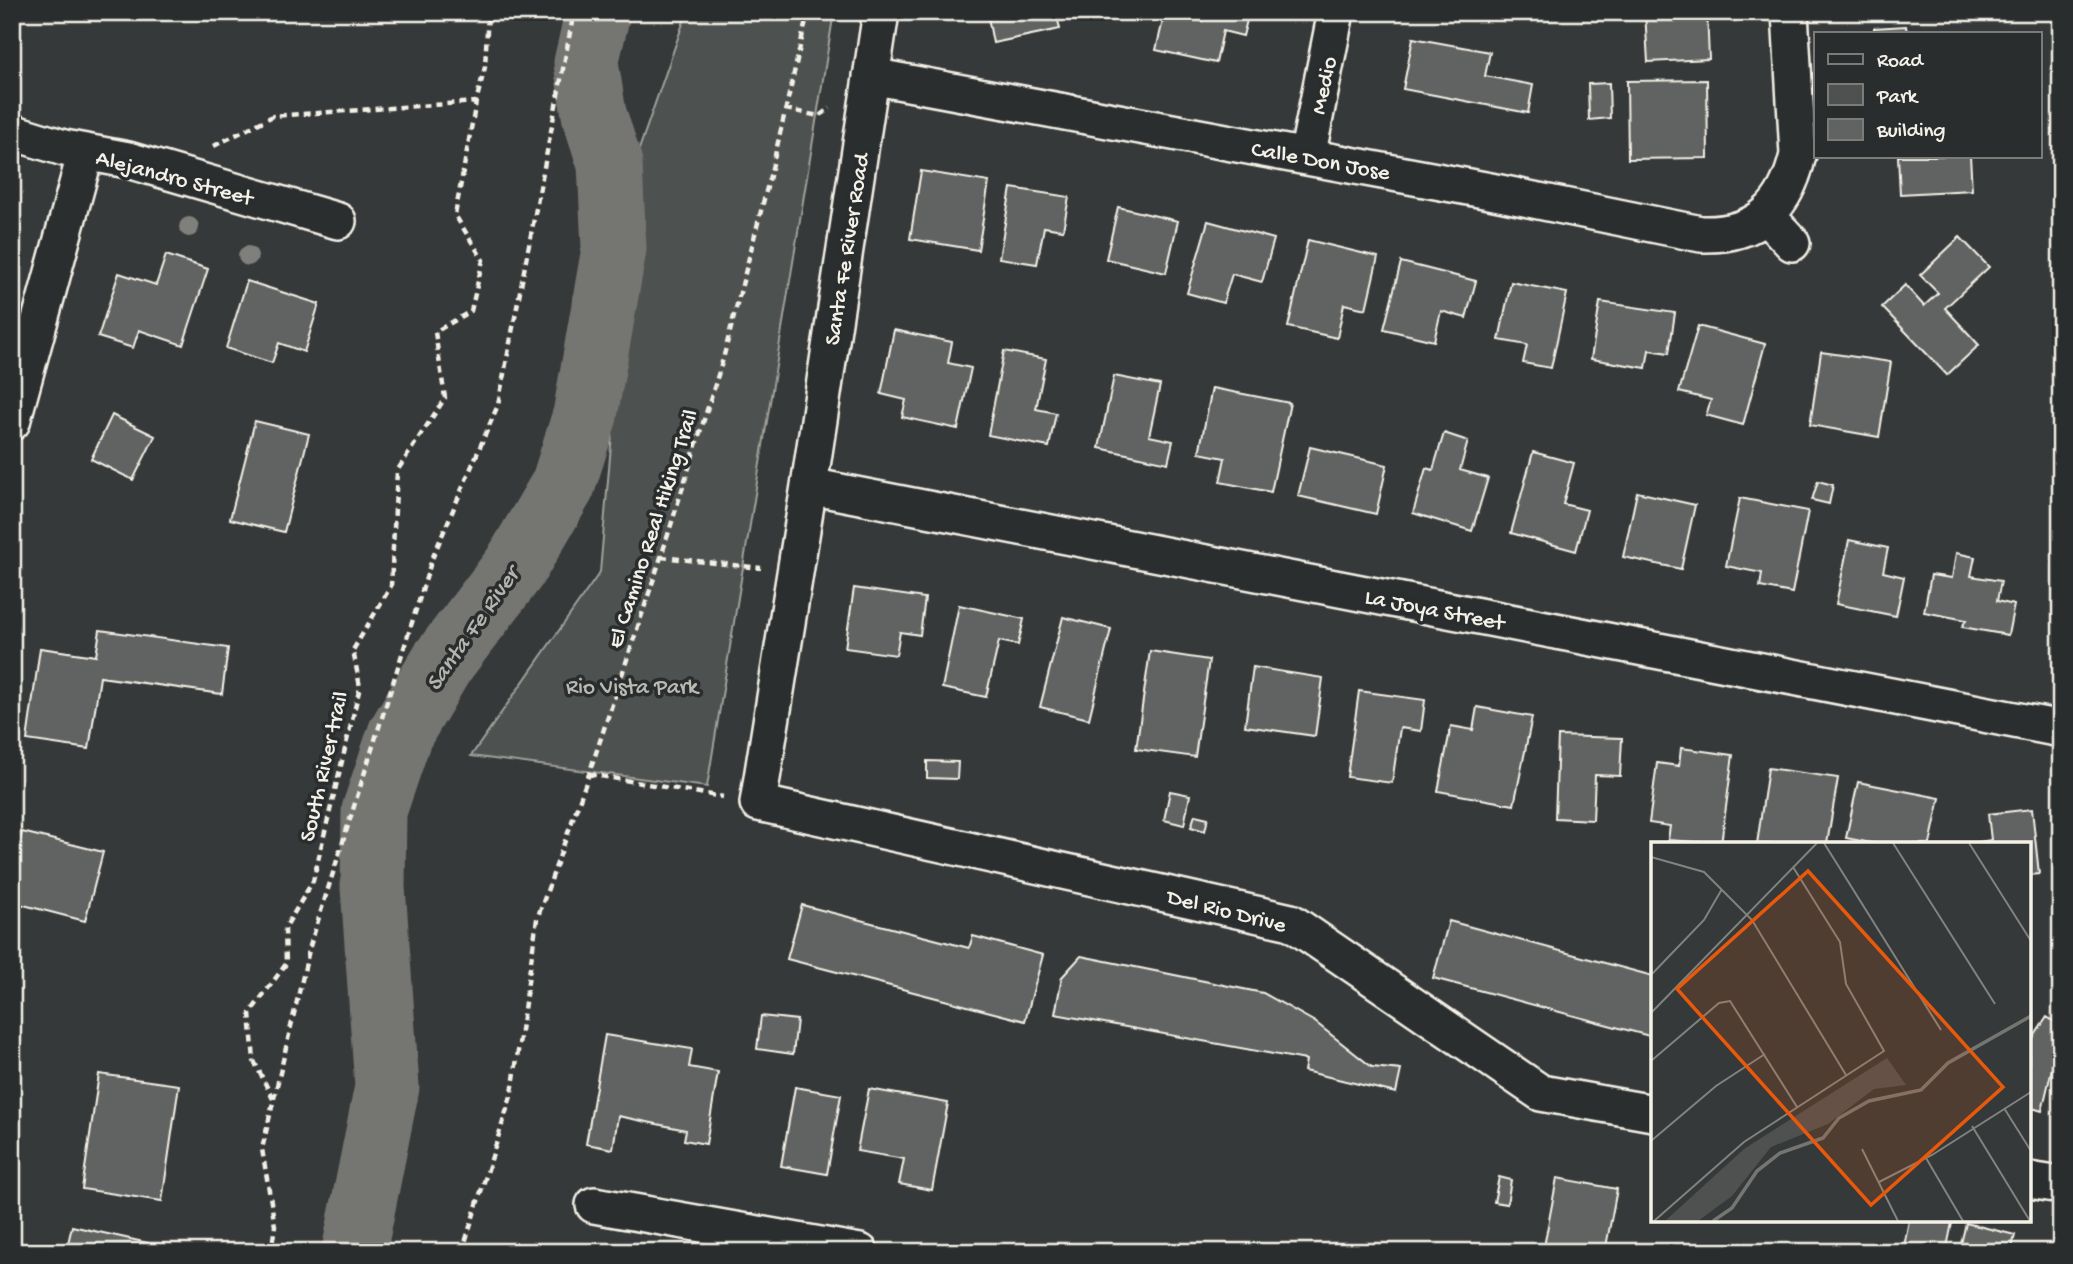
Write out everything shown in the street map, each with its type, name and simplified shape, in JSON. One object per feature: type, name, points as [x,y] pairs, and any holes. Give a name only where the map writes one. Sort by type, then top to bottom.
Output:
[{"type":"street","name":"Santa Fe River Road","points":[[758,803],[881,12]]},
{"type":"street","name":"Medio","points":[[1307,157],[1336,12]]},
{"type":"street","name":"Calle Don Jose","points":[[871,76],[1490,191],[1702,234],[1735,232],[1766,215],[1777,204],[1794,173],[1798,155],[1790,12]]},
{"type":"street","name":"Alejandro Street","points":[[12,132],[64,148],[106,155],[167,171],[338,221]]},
{"type":"street","points":[[12,422],[86,152]]},
{"type":"street","points":[[1766,215],[1792,243]]},
{"type":"street","name":"La Joya Street","points":[[809,486],[2061,730]]},
{"type":"street","name":"Del Rio Drive","points":[[758,803],[1291,922],[1541,1093],[1651,1113]]},
{"type":"street","points":[[2031,1180],[2061,1185]]},
{"type":"street","points":[[594,1205],[860,1252]]},
{"type":"path","name":"South River trail","points":[[273,1100],[254,1060],[250,1013],[286,964],[285,929],[313,881],[360,687],[353,650],[391,586],[397,471],[445,398],[435,332],[471,311],[483,260],[455,215],[485,67],[488,12]]},
{"type":"path","points":[[271,1252],[275,1226],[262,1149],[310,946],[432,559],[498,405],[574,12]]},
{"type":"path","name":"El Camino Real Hiking Trail","points":[[462,1252],[512,1093],[537,919],[662,557],[723,359],[773,164],[808,12]]},
{"type":"path","points":[[167,171],[272,116],[476,102]]},
{"type":"path","points":[[662,557],[761,569],[768,557]]},
{"type":"path","points":[[589,774],[758,803]]},
{"type":"green space","name":"Rio Vista Park","points":[[687,12],[834,12],[707,787],[471,756],[600,572],[636,158]]},
{"type":"building","points":[[987,12],[1056,12],[1060,29],[993,43]]},
{"type":"building","points":[[1165,12],[1202,21],[1204,12],[1249,12],[1243,36],[1223,31],[1216,63],[1156,50]]},
{"type":"building","points":[[1645,12],[1707,12],[1709,59],[1648,62]]},
{"type":"building","points":[[1906,26],[1907,32],[1874,32],[1874,28]]},
{"type":"building","points":[[1413,38],[1490,52],[1485,76],[1533,85],[1528,113],[1403,89]]},
{"type":"building","points":[[1707,80],[1708,158],[1628,159],[1627,81]]},
{"type":"building","points":[[1609,83],[1610,118],[1589,120],[1588,84]]},
{"type":"building","points":[[1898,158],[1970,158],[1972,190],[1900,194]]},
{"type":"building","points":[[921,171],[989,182],[978,250],[910,239]]},
{"type":"building","points":[[1011,188],[1069,197],[1063,230],[1044,227],[1037,264],[999,258]]},
{"type":"building","points":[[1118,207],[1178,221],[1166,273],[1106,259]]},
{"type":"building","points":[[1208,221],[1274,239],[1262,282],[1232,274],[1223,303],[1187,293]]},
{"type":"building","points":[[1960,237],[1989,267],[1945,308],[1979,345],[1947,375],[1882,307],[1905,285],[1924,306],[1938,293],[1920,275]]},
{"type":"building","points":[[1308,240],[1378,257],[1366,309],[1344,304],[1337,338],[1288,327]]},
{"type":"building","points":[[166,255],[208,269],[183,345],[139,330],[133,348],[98,337],[119,273],[156,285]]},
{"type":"building","points":[[1401,262],[1476,281],[1466,318],[1441,311],[1434,341],[1384,329]]},
{"type":"building","points":[[247,281],[319,304],[304,352],[279,343],[272,363],[226,348]]},
{"type":"building","points":[[1511,282],[1567,293],[1551,368],[1523,363],[1527,345],[1499,340]]},
{"type":"building","points":[[1600,302],[1675,313],[1669,353],[1649,350],[1646,368],[1591,359]]},
{"type":"building","points":[[1698,326],[1765,344],[1743,425],[1706,415],[1711,400],[1679,392]]},
{"type":"building","points":[[894,330],[952,342],[948,363],[971,368],[958,429],[902,417],[906,400],[881,394]]},
{"type":"building","points":[[1004,351],[1046,359],[1036,409],[1056,413],[1049,447],[988,435]]},
{"type":"building","points":[[1821,352],[1891,362],[1879,437],[1810,425]]},
{"type":"building","points":[[1114,376],[1160,385],[1149,436],[1173,441],[1168,463],[1099,448]]},
{"type":"building","points":[[1212,388],[1290,403],[1271,492],[1220,482],[1225,458],[1199,453]]},
{"type":"building","points":[[112,415],[155,436],[133,480],[91,459]]},
{"type":"building","points":[[255,421],[309,434],[284,532],[230,519]]},
{"type":"building","points":[[1444,433],[1468,441],[1460,470],[1488,478],[1472,531],[1413,513],[1426,468],[1433,470]]},
{"type":"building","points":[[1310,447],[1387,465],[1376,514],[1298,496]]},
{"type":"building","points":[[1533,452],[1574,463],[1563,504],[1587,510],[1576,551],[1511,533]]},
{"type":"building","points":[[1818,481],[1833,485],[1829,504],[1812,500]]},
{"type":"building","points":[[1637,492],[1695,505],[1681,569],[1623,557]]},
{"type":"building","points":[[1740,498],[1808,511],[1792,593],[1760,587],[1762,573],[1726,566]]},
{"type":"building","points":[[1849,540],[1888,548],[1883,572],[1904,577],[1896,616],[1836,604]]},
{"type":"building","points":[[1956,553],[1975,557],[1971,576],[2001,581],[1997,601],[2014,605],[2008,635],[1962,627],[1966,620],[1924,612],[1931,575],[1952,578]]},
{"type":"building","points":[[854,588],[925,598],[920,635],[900,632],[896,655],[845,648]]},
{"type":"building","points":[[959,605],[1024,619],[1018,645],[999,641],[986,697],[942,688]]},
{"type":"building","points":[[1063,617],[1111,629],[1089,719],[1040,707]]},
{"type":"building","points":[[100,630],[228,648],[222,694],[100,677],[89,749],[27,740],[40,648],[96,656]]},
{"type":"building","points":[[1150,651],[1209,660],[1195,757],[1136,749]]},
{"type":"building","points":[[1253,667],[1323,678],[1315,736],[1245,726]]},
{"type":"building","points":[[1359,691],[1425,700],[1421,731],[1400,728],[1392,783],[1347,777]]},
{"type":"building","points":[[1477,707],[1532,717],[1514,805],[1438,791],[1451,726],[1473,730]]},
{"type":"building","points":[[1558,736],[1622,738],[1620,776],[1595,775],[1593,820],[1555,818]]},
{"type":"building","points":[[1681,748],[1733,755],[1721,842],[1668,840],[1670,826],[1649,823],[1657,763],[1679,766]]},
{"type":"building","points":[[927,761],[958,762],[957,779],[927,778]]},
{"type":"building","points":[[1768,768],[1838,778],[1827,842],[1757,842]]},
{"type":"building","points":[[1858,782],[1940,798],[1930,842],[1866,842],[1846,838]]},
{"type":"building","points":[[1170,791],[1190,795],[1184,825],[1164,820]]},
{"type":"building","points":[[2032,809],[2039,874],[2031,875],[2031,842],[1980,842],[1991,840],[1988,814]]},
{"type":"building","points":[[1195,815],[1208,818],[1205,831],[1191,827]]},
{"type":"building","points":[[22,832],[103,852],[85,921],[12,902],[12,872]]},
{"type":"building","points":[[802,905],[969,948],[973,936],[1043,955],[1025,1021],[787,959]]},
{"type":"building","points":[[1449,921],[1651,975],[1651,1036],[1433,978]]},
{"type":"building","points":[[1081,956],[1263,993],[1315,1022],[1372,1067],[1401,1070],[1396,1093],[1304,1071],[1306,1060],[1055,1014],[1062,977]]},
{"type":"building","points":[[761,1016],[797,1020],[793,1054],[757,1049]]},
{"type":"building","points":[[2047,1017],[2061,1026],[2042,1111],[2031,1108],[2031,1041]]},
{"type":"building","points":[[605,1035],[692,1049],[689,1067],[718,1072],[706,1144],[684,1140],[686,1130],[618,1116],[613,1149],[586,1144]]},
{"type":"building","points":[[99,1074],[179,1085],[162,1201],[82,1189]]},
{"type":"building","points":[[795,1087],[841,1095],[827,1174],[781,1166]]},
{"type":"building","points":[[869,1089],[948,1103],[932,1190],[899,1184],[904,1159],[857,1151]]},
{"type":"building","points":[[1499,1177],[1511,1180],[1507,1204],[1494,1202]]},
{"type":"building","points":[[1557,1178],[1617,1189],[1605,1252],[1543,1252]]},
{"type":"building","points":[[1909,1222],[1952,1223],[1946,1252],[1903,1252]]},
{"type":"building","points":[[1966,1223],[2015,1235],[2011,1252],[1959,1252]]},
{"type":"building","points":[[72,1226],[148,1243],[146,1252],[66,1252]]},
{"type":"waterway","name":"Santa Fe River","points":[[354,1252],[387,1087],[373,887],[374,811],[400,734],[442,663],[515,567],[563,485],[585,415],[614,249],[610,164],[594,114],[586,63],[598,12]]}]
